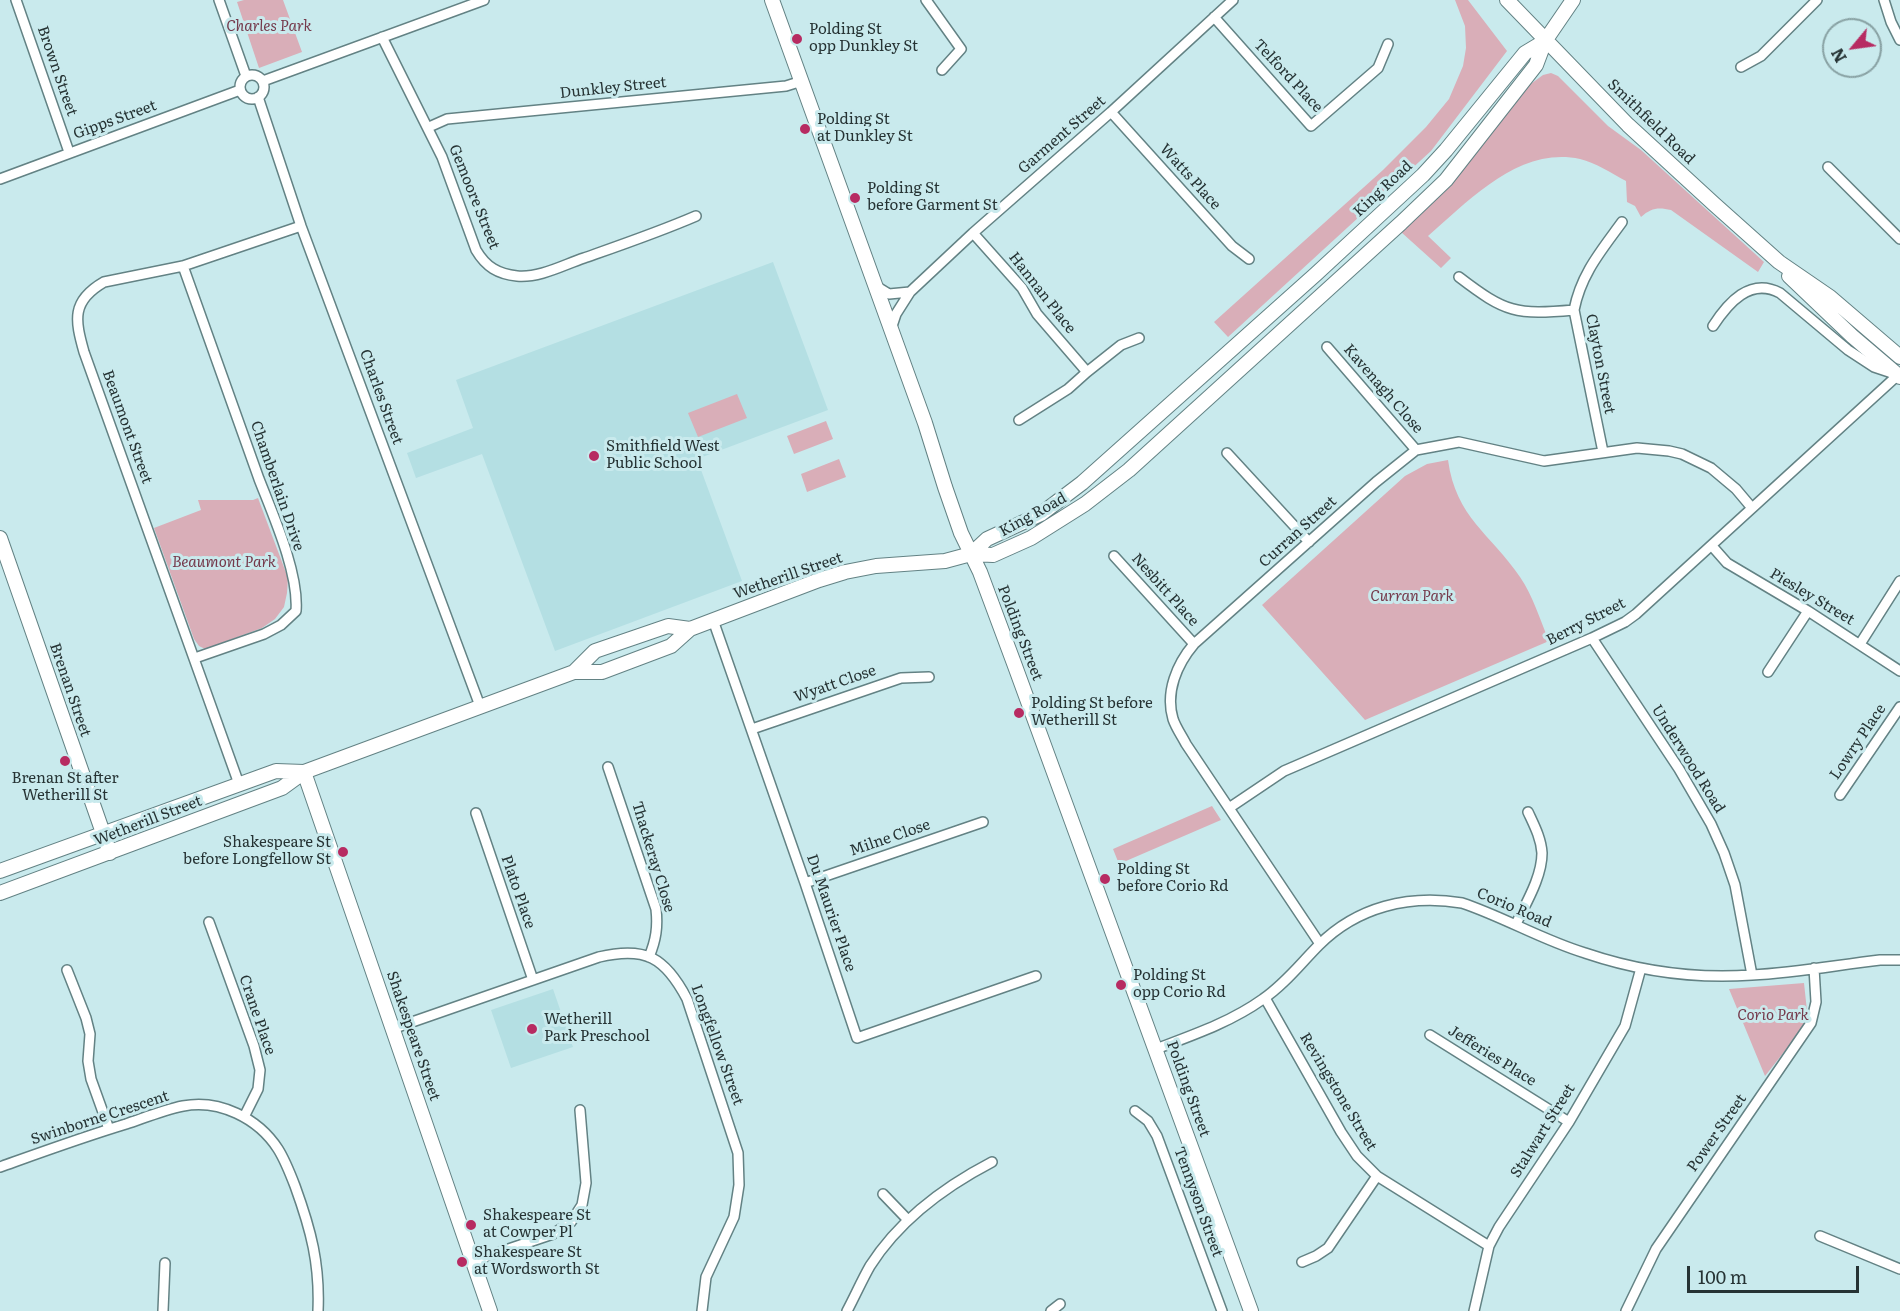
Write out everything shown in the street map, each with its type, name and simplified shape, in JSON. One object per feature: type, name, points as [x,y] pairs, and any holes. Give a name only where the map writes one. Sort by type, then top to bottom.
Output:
[{"type":"main road","name":"Polding Street","points":[[772,0],[925,423],[945,487],[1011,655],[1251,1311]]},
{"type":"main road","name":"Smithfield Road","points":[[1507,0],[1628,125],[1779,262],[1822,291],[1900,357]]},
{"type":"main road","name":"King Road","points":[[971,554],[993,555],[1031,538],[1085,504],[1128,470],[1401,223],[1446,180],[1536,65],[1545,41],[1573,0]]},
{"type":"main road","name":"King Road","points":[[971,554],[987,539],[1041,514],[1082,483],[1316,274],[1423,175],[1525,53],[1545,41]]},
{"type":"main road","name":"Smithfield Road","points":[[1779,262],[1791,278],[1852,336],[1899,376]]},
{"type":"main road","points":[[1822,291],[1843,317],[1894,362],[1899,376]]},
{"type":"main road","name":"Brenan Street","points":[[0,538],[110,853]]},
{"type":"main road","name":"Wetherill Street","points":[[0,893],[282,788],[304,772],[480,706],[574,672],[602,672],[671,646],[690,629],[782,593],[845,572],[876,566],[945,561],[971,554]]},
{"type":"main road","name":"Wetherill Street","points":[[574,672],[595,651],[668,626],[690,629]]},
{"type":"main road","name":"Wetherill Street","points":[[0,871],[276,771],[304,772]]},
{"type":"main road","name":"Shakespeare Street","points":[[304,772],[490,1311]]},
{"type":"street","name":"Brown Street","points":[[16,0],[69,152]]},
{"type":"street","points":[[219,0],[246,76]]},
{"type":"street","points":[[263,81],[484,0]]},
{"type":"street","points":[[926,0],[961,50],[942,70]]},
{"type":"street","name":"Garment Street","points":[[891,330],[896,314],[910,291],[1233,0]]},
{"type":"street","points":[[1741,67],[1761,56],[1817,0]]},
{"type":"street","points":[[1884,0],[1900,40]]},
{"type":"street","name":"Telford Place","points":[[1214,17],[1311,126],[1378,68],[1388,44]]},
{"type":"street","name":"Gemoore Street","points":[[382,37],[442,157],[476,250],[484,262],[494,269],[519,276],[542,273],[696,216]]},
{"type":"street","points":[[254,74],[263,81],[264,88],[258,97],[247,98],[240,90],[240,82],[246,76],[254,74]]},
{"type":"street","name":"Dunkley Street","points":[[429,128],[447,119],[786,86],[802,81]]},
{"type":"street","name":"Gipps Street","points":[[0,179],[240,90]]},
{"type":"street","name":"Charles Street","points":[[258,97],[301,226],[480,706]]},
{"type":"street","name":"Watts Place","points":[[1111,112],[1232,246],[1249,259]]},
{"type":"street","points":[[1828,167],[1900,239]]},
{"type":"street","name":"Clayton Street","points":[[1603,452],[1574,310],[1577,293],[1588,270],[1622,222]]},
{"type":"street","name":"Beaumont Street","points":[[239,784],[84,352],[77,319],[87,294],[104,282],[183,266],[301,226]]},
{"type":"street","name":"Hannan Place","points":[[973,233],[1022,288],[1037,314],[1087,372]]},
{"type":"street","name":"Chamberlain Drive","points":[[183,266],[274,519],[295,583],[297,597],[296,611],[281,626],[195,658]]},
{"type":"street","points":[[1459,277],[1488,299],[1515,310],[1534,313],[1574,310]]},
{"type":"street","points":[[1780,293],[1791,278]]},
{"type":"street","points":[[875,285],[889,294],[910,291]]},
{"type":"street","points":[[1713,326],[1728,304],[1746,292],[1771,289],[1780,293],[1848,350],[1874,367],[1899,376]]},
{"type":"street","points":[[1019,420],[1068,389],[1120,345],[1139,338]]},
{"type":"street","name":"Kavenagh Close","points":[[1327,347],[1416,450]]},
{"type":"street","name":"Berry Street","points":[[1230,808],[1284,771],[1625,622],[1899,376]]},
{"type":"street","name":"Curran Street","points":[[1320,944],[1186,744],[1174,720],[1171,707],[1175,675],[1184,656],[1194,644],[1416,450],[1459,442],[1544,461],[1603,452],[1654,448],[1682,454],[1704,464],[1736,489],[1752,508]]},
{"type":"street","points":[[1227,453],[1309,542]]},
{"type":"street","name":"Piesley Street","points":[[1712,546],[1727,563],[1900,670]]},
{"type":"street","name":"Nesbitt Place","points":[[1114,556],[1194,644]]},
{"type":"street","points":[[1860,644],[1900,580]]},
{"type":"street","points":[[1768,672],[1808,611]]},
{"type":"street","name":"Du Maurier Place","points":[[713,620],[806,883],[857,1038],[1036,976]]},
{"type":"street","name":"Underwood Road","points":[[1592,638],[1679,769],[1711,824],[1735,885],[1752,975]]},
{"type":"street","name":"Wyatt Close","points":[[752,729],[901,678],[929,677]]},
{"type":"street","name":"Lowry Place","points":[[1840,795],[1900,707]]},
{"type":"street","name":"Thackeray Close","points":[[608,767],[656,909],[658,925],[650,957]]},
{"type":"street","points":[[1516,924],[1537,877],[1542,854],[1539,839],[1528,812]]},
{"type":"street","name":"Plato Place","points":[[476,813],[533,980]]},
{"type":"street","name":"Milne Close","points":[[806,883],[983,822]]},
{"type":"street","name":"Corio Road","points":[[1156,1049],[1219,1024],[1265,998],[1320,944],[1348,923],[1369,911],[1409,900],[1447,900],[1462,903],[1585,954],[1641,968],[1698,976],[1752,975],[1880,960],[1900,960]]},
{"type":"street","name":"Crane Place","points":[[209,922],[254,1046],[260,1070],[258,1089],[244,1117]]},
{"type":"street","points":[[392,1029],[617,953],[634,952],[650,957]]},
{"type":"street","name":"Longfellow Street","points":[[650,957],[678,981],[687,999],[738,1153],[739,1185],[734,1217],[706,1277],[702,1311]]},
{"type":"street","name":"Stalwart Street","points":[[1474,1311],[1489,1246],[1499,1227],[1569,1122],[1625,1026],[1641,968]]},
{"type":"street","name":"Power Street","points":[[1626,1311],[1656,1249],[1811,1023],[1816,1002],[1814,968]]},
{"type":"street","points":[[67,970],[86,1017],[90,1034],[88,1061],[91,1080],[109,1129]]},
{"type":"street","name":"Revingstone Street","points":[[1265,998],[1344,1138],[1357,1156],[1377,1176],[1489,1246]]},
{"type":"street","name":"Jefferies Place","points":[[1430,1035],[1569,1122]]},
{"type":"street","name":"Swinborne Crescent","points":[[0,1167],[183,1106],[204,1105],[224,1108],[244,1117],[276,1146],[287,1165],[304,1211],[316,1254],[319,1287],[318,1311]]},
{"type":"street","points":[[473,1261],[553,1234],[571,1222],[582,1205],[586,1183],[580,1110]]},
{"type":"street","name":"Tennyson Street","points":[[1135,1111],[1148,1121],[1157,1136],[1222,1311]]},
{"type":"street","points":[[847,1311],[870,1266],[908,1220],[958,1180],[992,1162]]},
{"type":"street","points":[[1302,1262],[1328,1248],[1377,1176]]},
{"type":"street","points":[[883,1194],[908,1220]]},
{"type":"street","points":[[1820,1236],[1900,1269]]},
{"type":"street","points":[[163,1311],[165,1263]]},
{"type":"street","points":[[1052,1311],[1060,1304]]},
{"type":"shaded area","name":"Smithfield West Public School","points":[[773,262],[828,410],[697,459],[742,581],[555,651],[482,454],[416,478],[407,453],[473,428],[456,380]]},
{"type":"shaded area","name":"Wetherill Park Preschool","points":[[553,989],[573,1047],[511,1068],[491,1010]]},
{"type":"green space","name":"Charles Park","points":[[283,0],[302,52],[259,68],[237,2]]},
{"type":"green space","points":[[1455,0],[1468,0],[1507,51],[1431,151],[1228,337],[1214,322],[1383,170],[1426,127],[1449,99],[1463,66],[1466,48],[1465,26]]},
{"type":"green space","points":[[1551,73],[1558,76],[1608,126],[1641,150],[1764,262],[1758,272],[1671,210],[1655,209],[1641,217],[1635,206],[1627,202],[1626,181],[1580,159],[1558,157],[1536,160],[1516,168],[1478,192],[1428,236],[1451,258],[1441,268],[1401,232],[1487,139],[1528,86],[1543,75]]},
{"type":"green space","points":[[737,394],[747,418],[698,437],[688,413]]},
{"type":"green space","points":[[826,421],[833,439],[794,454],[787,436]]},
{"type":"green space","points":[[839,459],[846,477],[807,492],[801,474]]},
{"type":"green space","name":"Curran Park","points":[[1448,460],[1458,497],[1476,524],[1525,584],[1549,641],[1365,720],[1262,605],[1405,476],[1427,464]]},
{"type":"green space","name":"Beaumont Park","points":[[258,498],[288,578],[284,607],[275,619],[262,628],[205,649],[199,646],[194,639],[154,528],[201,510],[198,500],[253,500]]},
{"type":"green space","points":[[1212,806],[1221,820],[1119,864],[1113,849]]},
{"type":"green space","name":"Corio Park","points":[[1804,983],[1807,1011],[1803,1028],[1765,1076],[1729,989]]},
{"type":"place","name":"Polding St opp Dunkley St","points":[[797,39]]},
{"type":"place","name":"Polding St at Dunkley St","points":[[805,129]]},
{"type":"place","name":"Polding St before Garment St","points":[[855,198]]},
{"type":"place","name":"Smithfield West Public School","points":[[594,456]]},
{"type":"place","name":"Polding St before Wetherill St","points":[[1019,713]]},
{"type":"place","name":"Brenan St after Wetherill St","points":[[65,761]]},
{"type":"place","name":"Shakespeare St before Longfellow St","points":[[343,852]]},
{"type":"place","name":"Polding St before Corio Rd","points":[[1105,879]]},
{"type":"place","name":"Polding St opp Corio Rd","points":[[1121,985]]},
{"type":"place","name":"Wetherill Park Preschool","points":[[532,1029]]},
{"type":"place","name":"Shakespeare St at Cowper Pl","points":[[471,1225]]},
{"type":"place","name":"Shakespeare St at Wordsworth St","points":[[462,1262]]}]
